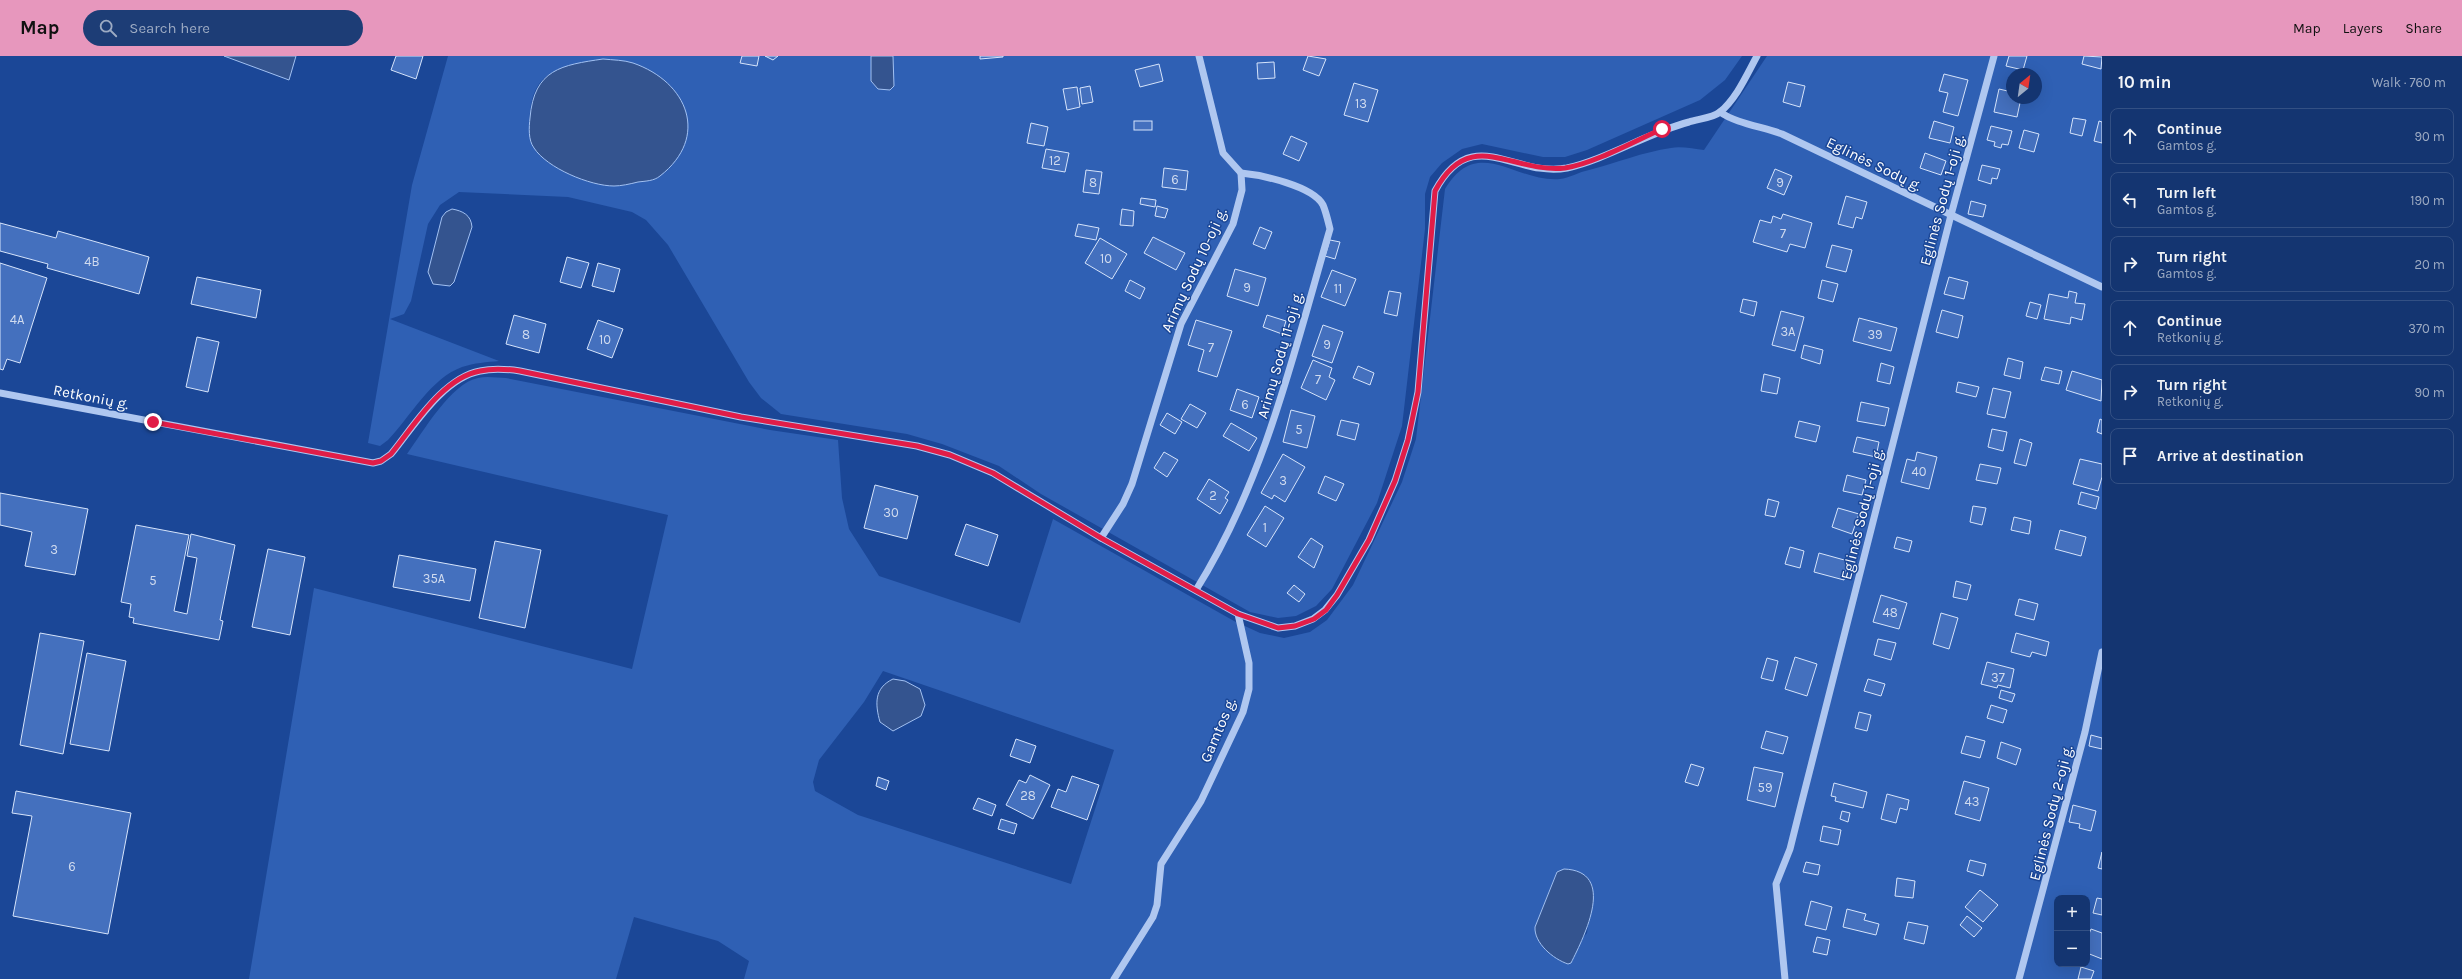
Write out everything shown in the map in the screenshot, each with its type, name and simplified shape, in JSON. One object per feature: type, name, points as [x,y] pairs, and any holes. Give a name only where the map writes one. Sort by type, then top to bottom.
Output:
[{"type":"street","points":[[1199,56],[1223,153],[1242,173]]},
{"type":"street","points":[[1238,614],[1278,628],[1295,626],[1314,619],[1326,610],[1337,595],[1369,540],[1395,481],[1408,440],[1418,392],[1435,191],[1447,172],[1455,163],[1472,156],[1495,156],[1539,168],[1566,168],[1596,158],[1662,129],[1720,112],[1741,84],[1757,56]]},
{"type":"street","name":"Eglinės Sodų 1-oji g.","points":[[1785,979],[1776,884],[1790,849],[1802,805],[1951,215],[1994,56]]},
{"type":"street","name":"Eglinės Sodų g.","points":[[1720,112],[1730,119],[1758,125],[1782,134],[2102,287]]},
{"type":"street","name":"Arimų Sodų 10-oji g.","points":[[1101,538],[1123,504],[1132,484],[1181,324],[1233,224],[1242,190],[1242,173]]},
{"type":"street","name":"Arimų Sodų 11-oji g.","points":[[1196,590],[1219,552],[1270,436],[1330,229],[1323,204],[1311,192],[1261,175],[1242,173]]},
{"type":"street","name":"Retkonių g.","points":[[0,393],[373,463],[381,461],[391,454],[448,386],[462,377],[492,369],[520,371],[741,417],[917,446],[950,455],[993,473],[1101,538],[1238,614]]},
{"type":"street","name":"Gamtos g.","points":[[1114,979],[1153,917],[1157,905],[1161,864],[1201,802],[1243,712],[1249,688],[1249,663],[1238,614]]},
{"type":"street","name":"Eglinės Sodų 2-oji g.","points":[[2019,979],[2077,762],[2102,652]]},
{"type":"shaded area","points":[[224,56],[296,56],[289,80]]},
{"type":"shaded area","points":[[448,56],[1742,56],[1725,80],[1700,100],[1587,150],[1565,157],[1543,157],[1482,144],[1462,149],[1442,163],[1430,177],[1425,194],[1425,229],[1402,426],[1377,503],[1332,589],[1316,606],[1296,616],[1278,618],[1250,612],[1041,494],[999,466],[942,444],[907,434],[781,414],[761,398],[749,382],[668,245],[646,220],[632,212],[568,197],[459,192],[440,205],[428,224],[411,301],[404,314],[390,319],[499,361],[485,362],[462,367],[451,372],[431,389],[388,440],[380,446],[368,443],[412,185]],"holes":[[[633,63],[656,74],[676,93],[533,148],[530,129],[533,98],[542,80],[550,74],[576,69]]]},
{"type":"shaded area","points":[[871,56],[893,56],[894,86],[890,90],[878,89],[871,81]]},
{"type":"shaded area","points":[[1767,56],[2102,56],[2102,979],[744,979],[749,961],[718,941],[634,917],[616,979],[249,979],[314,588],[632,669],[668,515],[407,454],[448,398],[468,382],[481,377],[506,378],[770,430],[838,440],[842,498],[849,529],[879,576],[1020,623],[1053,519],[1234,621],[1260,633],[1284,638],[1310,632],[1327,620],[1353,585],[1402,482],[1416,439],[1445,189],[1458,173],[1471,165],[1484,163],[1498,165],[1528,175],[1560,179],[1640,155],[1675,147],[1704,150]],"holes":[[[883,671],[1114,750],[1071,884],[858,815],[815,791],[813,782],[819,760],[864,702]],[[1557,871],[1593,886],[1587,933],[1562,962],[1544,947],[1535,933],[1535,927]]]},
{"type":"shaded area","points":[[603,59],[630,62],[652,72],[667,83],[679,97],[686,112],[688,128],[685,145],[675,161],[655,179],[617,186],[593,183],[559,169],[540,155],[532,145],[529,129],[530,118],[537,89],[544,79],[563,67]]},
{"type":"shaded area","points":[[452,209],[466,214],[470,219],[472,227],[454,282],[450,286],[433,284],[428,272],[442,217],[446,212]]},
{"type":"shaded area","points":[[893,679],[905,681],[920,689],[925,705],[921,716],[893,731],[880,722],[877,703],[879,692],[882,687]]},
{"type":"shaded area","points":[[1564,869],[1580,872],[1589,881],[1593,892],[1593,906],[1589,921],[1571,963],[1568,964],[1562,962],[1546,950],[1538,939],[1535,927],[1557,872]]},
{"type":"building","points":[[396,56],[423,56],[416,79],[391,70]]},
{"type":"building","points":[[742,56],[759,56],[757,66],[740,63]]},
{"type":"building","points":[[765,56],[778,56],[773,60]]},
{"type":"building","points":[[980,56],[1003,56],[1003,57],[980,59]]},
{"type":"building","points":[[1308,56],[1326,59],[1319,76],[1303,70]]},
{"type":"building","points":[[2009,56],[2027,56],[2024,68],[2006,66]]},
{"type":"building","points":[[2084,56],[2102,57],[2101,69],[2082,64]]},
{"type":"building","points":[[1274,62],[1275,78],[1258,79],[1257,63]]},
{"type":"building","points":[[1159,64],[1163,81],[1140,87],[1135,70]]},
{"type":"building","points":[[1944,74],[1968,80],[1958,116],[1943,112],[1948,93],[1939,91]]},
{"type":"building","points":[[1788,82],[1805,86],[1800,107],[1783,102]]},
{"type":"building","points":[[1354,83],[1378,90],[1368,122],[1344,115]]},
{"type":"building","points":[[1090,86],[1093,102],[1082,104],[1080,88]]},
{"type":"building","points":[[1077,87],[1080,107],[1067,110],[1063,89]]},
{"type":"building","points":[[1999,89],[2006,91],[2006,104],[2020,104],[2017,117],[1994,112]]},
{"type":"building","points":[[2073,118],[2086,120],[2082,136],[2070,133]]},
{"type":"building","points":[[1134,121],[1152,121],[1152,130],[1134,130]]},
{"type":"building","points":[[1934,121],[1954,127],[1950,143],[1929,138]]},
{"type":"building","points":[[2099,121],[2102,122],[2102,143],[2094,141]]},
{"type":"building","points":[[1031,123],[1048,127],[1044,146],[1027,143]]},
{"type":"building","points":[[1991,126],[2012,131],[2008,145],[2002,144],[2001,148],[1994,146],[1995,142],[1987,140]]},
{"type":"building","points":[[2024,130],[2039,134],[2034,152],[2019,148]]},
{"type":"building","points":[[1291,136],[1307,143],[1299,161],[1283,154]]},
{"type":"building","points":[[1046,149],[1069,153],[1065,172],[1042,168]]},
{"type":"building","points":[[1925,153],[1946,161],[1941,175],[1920,168]]},
{"type":"building","points":[[1982,165],[2000,169],[1997,179],[1992,178],[1991,184],[1978,180]]},
{"type":"building","points":[[1164,168],[1188,171],[1186,190],[1162,187]]},
{"type":"building","points":[[1775,169],[1792,176],[1784,195],[1767,188]]},
{"type":"building","points":[[1086,170],[1102,172],[1099,194],[1083,192]]},
{"type":"building","points":[[1846,196],[1867,202],[1862,219],[1856,217],[1853,228],[1838,224]]},
{"type":"building","points":[[1141,198],[1156,200],[1155,207],[1140,204]]},
{"type":"building","points":[[1971,201],[1986,205],[1983,217],[1968,214]]},
{"type":"building","points":[[1157,206],[1168,209],[1165,218],[1155,216]]},
{"type":"building","points":[[1122,209],[1134,211],[1133,226],[1120,225]]},
{"type":"building","points":[[1783,214],[1812,223],[1805,248],[1790,244],[1787,252],[1753,242],[1760,220],[1771,223],[1773,216],[1781,219]]},
{"type":"building","points":[[0,223],[56,238],[58,231],[149,257],[139,294],[47,268],[48,264],[0,251]]},
{"type":"building","points":[[1078,224],[1099,228],[1096,240],[1075,236]]},
{"type":"building","points":[[1260,227],[1272,232],[1265,249],[1253,244]]},
{"type":"building","points":[[1153,237],[1185,253],[1176,270],[1144,253]]},
{"type":"building","points":[[1100,238],[1127,254],[1112,279],[1085,263]]},
{"type":"building","points":[[1330,240],[1340,242],[1335,259],[1325,256]]},
{"type":"building","points":[[1832,245],[1852,250],[1846,272],[1826,267]]},
{"type":"building","points":[[567,257],[589,263],[581,288],[560,282]]},
{"type":"building","points":[[0,263],[47,278],[20,363],[7,359],[3,370],[0,369]]},
{"type":"building","points":[[598,263],[620,269],[614,292],[592,286]]},
{"type":"building","points":[[1235,269],[1266,278],[1258,306],[1227,296]]},
{"type":"building","points":[[1332,270],[1356,279],[1345,306],[1321,297]]},
{"type":"building","points":[[197,277],[261,290],[256,318],[191,304]]},
{"type":"building","points":[[1949,277],[1968,282],[1964,299],[1944,294]]},
{"type":"building","points":[[1130,280],[1145,288],[1140,299],[1125,291]]},
{"type":"building","points":[[1822,280],[1838,284],[1833,302],[1818,298]]},
{"type":"building","points":[[1389,291],[1401,293],[1397,316],[1384,313]]},
{"type":"building","points":[[2069,291],[2077,293],[2075,303],[2085,304],[2082,320],[2071,317],[2070,324],[2044,319],[2049,294],[2068,298]]},
{"type":"building","points":[[1743,299],[1757,302],[1754,316],[1740,312]]},
{"type":"building","points":[[2030,302],[2041,305],[2037,319],[2026,316]]},
{"type":"building","points":[[1942,310],[1963,316],[1958,338],[1936,332]]},
{"type":"building","points":[[1781,311],[1804,317],[1795,351],[1772,345]]},
{"type":"building","points":[[514,315],[546,324],[539,353],[506,344]]},
{"type":"building","points":[[1267,315],[1286,321],[1282,334],[1263,327]]},
{"type":"building","points":[[1859,318],[1897,328],[1891,351],[1853,341]]},
{"type":"building","points":[[598,320],[623,329],[612,358],[587,349]]},
{"type":"building","points":[[1196,320],[1232,331],[1217,377],[1198,371],[1204,350],[1188,345]]},
{"type":"building","points":[[1323,325],[1343,332],[1332,363],[1312,356]]},
{"type":"building","points":[[197,337],[219,342],[208,392],[186,387]]},
{"type":"building","points":[[1804,345],[1823,350],[1820,364],[1801,358]]},
{"type":"building","points":[[2008,358],[2023,362],[2020,379],[2004,375]]},
{"type":"building","points":[[1313,360],[1332,368],[1329,377],[1335,380],[1326,400],[1301,388]]},
{"type":"building","points":[[1881,363],[1894,367],[1890,384],[1877,381]]},
{"type":"building","points":[[1358,366],[1374,373],[1370,385],[1353,378]]},
{"type":"building","points":[[2045,367],[2062,371],[2059,384],[2041,380]]},
{"type":"building","points":[[2072,371],[2102,380],[2101,401],[2066,390]]},
{"type":"building","points":[[1764,374],[1780,378],[1777,394],[1761,391]]},
{"type":"building","points":[[1958,382],[1979,387],[1976,397],[1956,392]]},
{"type":"building","points":[[1993,388],[2011,392],[2005,418],[1987,414]]},
{"type":"building","points":[[1237,389],[1259,397],[1252,418],[1230,410]]},
{"type":"building","points":[[1861,402],[1889,408],[1885,426],[1857,421]]},
{"type":"building","points":[[1190,404],[1206,413],[1197,428],[1181,419]]},
{"type":"building","points":[[1291,410],[1315,416],[1307,448],[1283,442]]},
{"type":"building","points":[[1167,413],[1182,422],[1175,434],[1160,425]]},
{"type":"building","points":[[2100,419],[2102,420],[2102,434],[2097,432]]},
{"type":"building","points":[[1341,420],[1359,424],[1355,440],[1337,435]]},
{"type":"building","points":[[1799,421],[1820,426],[1816,442],[1795,437]]},
{"type":"building","points":[[1231,423],[1257,438],[1249,451],[1223,436]]},
{"type":"building","points":[[1992,429],[2007,432],[2003,451],[1988,447]]},
{"type":"building","points":[[1857,437],[1879,442],[1876,457],[1853,452]]},
{"type":"building","points":[[2020,439],[2032,443],[2026,466],[2014,463]]},
{"type":"building","points":[[1164,452],[1178,460],[1167,477],[1154,468]]},
{"type":"building","points":[[1917,452],[1937,457],[1929,489],[1901,482],[1907,459],[1915,461]]},
{"type":"building","points":[[1283,454],[1305,467],[1285,502],[1274,495],[1272,499],[1261,493]]},
{"type":"building","points":[[2080,459],[2102,464],[2102,477],[2098,491],[2073,484]]},
{"type":"building","points":[[1980,464],[2001,468],[1997,484],[1976,480]]},
{"type":"building","points":[[1847,475],[1866,480],[1862,495],[1843,491]]},
{"type":"building","points":[[1325,476],[1344,484],[1336,501],[1318,493]]},
{"type":"building","points":[[1209,479],[1229,492],[1225,498],[1228,500],[1220,514],[1197,499]]},
{"type":"building","points":[[875,485],[918,496],[907,539],[864,528]]},
{"type":"building","points":[[2081,492],[2099,497],[2096,509],[2078,504]]},
{"type":"building","points":[[0,493],[88,509],[75,575],[25,566],[32,532],[0,525]]},
{"type":"building","points":[[1768,499],[1779,502],[1775,517],[1765,515]]},
{"type":"building","points":[[1265,506],[1284,518],[1266,547],[1247,535]]},
{"type":"building","points":[[1973,506],[1986,508],[1982,525],[1970,522]]},
{"type":"building","points":[[1838,508],[1859,514],[1852,534],[1832,527]]},
{"type":"building","points":[[2014,517],[2031,521],[2029,534],[2011,530]]},
{"type":"building","points":[[966,524],[998,535],[988,566],[955,555]]},
{"type":"building","points":[[136,525],[189,535],[174,611],[187,614],[197,558],[187,556],[191,534],[235,545],[220,620],[223,621],[219,640],[133,623],[134,618],[129,617],[131,604],[121,602]]},
{"type":"building","points":[[2060,530],[2086,537],[2081,556],[2055,549]]},
{"type":"building","points":[[1897,537],[1912,541],[1909,552],[1894,548]]},
{"type":"building","points":[[1311,538],[1323,546],[1314,568],[1298,557]]},
{"type":"building","points":[[495,541],[541,550],[525,628],[479,618]]},
{"type":"building","points":[[1790,547],[1804,551],[1800,568],[1785,564]]},
{"type":"building","points":[[268,549],[305,557],[290,635],[252,627]]},
{"type":"building","points":[[1819,553],[1848,561],[1844,580],[1814,572]]},
{"type":"building","points":[[399,555],[476,569],[470,601],[393,587]]},
{"type":"building","points":[[1956,581],[1971,585],[1967,600],[1953,597]]},
{"type":"building","points":[[1294,585],[1305,594],[1299,602],[1287,593]]},
{"type":"building","points":[[1881,595],[1907,603],[1899,629],[1873,622]]},
{"type":"building","points":[[2019,599],[2038,604],[2034,620],[2015,615]]},
{"type":"building","points":[[1941,613],[1958,618],[1949,649],[1933,644]]},
{"type":"building","points":[[40,633],[84,641],[63,754],[20,745]]},
{"type":"building","points":[[2016,633],[2049,642],[2046,656],[2032,652],[2030,657],[2011,652]]},
{"type":"building","points":[[1878,639],[1896,643],[1891,660],[1874,655]]},
{"type":"building","points":[[87,653],[126,661],[109,751],[70,744]]},
{"type":"building","points":[[1795,657],[1817,664],[1807,696],[1785,689]]},
{"type":"building","points":[[1767,658],[1778,661],[1773,681],[1761,678]]},
{"type":"building","points":[[1987,662],[2014,669],[2010,688],[1998,685],[1997,688],[1981,684]]},
{"type":"building","points":[[1868,679],[1885,684],[1881,696],[1864,691]]},
{"type":"building","points":[[2001,690],[2015,694],[2012,702],[1999,698]]},
{"type":"building","points":[[1991,705],[2007,710],[2003,723],[1987,718]]},
{"type":"building","points":[[1859,712],[1871,715],[1867,731],[1855,728]]},
{"type":"building","points":[[1766,731],[1788,737],[1783,754],[1761,748]]},
{"type":"building","points":[[2091,735],[2102,738],[2102,749],[2089,746]]},
{"type":"building","points":[[1966,736],[1985,741],[1980,758],[1961,753]]},
{"type":"building","points":[[1016,739],[1036,746],[1030,763],[1010,756]]},
{"type":"building","points":[[2001,742],[2021,749],[2016,765],[1997,758]]},
{"type":"building","points":[[1691,764],[1704,768],[1698,786],[1685,782]]},
{"type":"building","points":[[1754,767],[1783,773],[1775,807],[1747,800]]},
{"type":"building","points":[[1030,775],[1050,785],[1033,819],[1006,805],[1019,780],[1026,783]]},
{"type":"building","points":[[1072,776],[1099,785],[1087,820],[1051,807],[1058,789],[1066,792]]},
{"type":"building","points":[[878,777],[889,781],[886,790],[876,786]]},
{"type":"building","points":[[1964,781],[1989,788],[1980,821],[1955,814]]},
{"type":"building","points":[[1834,783],[1867,792],[1863,808],[1835,801],[1836,797],[1831,796]]},
{"type":"building","points":[[16,791],[131,813],[108,934],[13,916],[32,816],[12,813]]},
{"type":"building","points":[[1887,794],[1909,800],[1907,810],[1900,808],[1896,823],[1881,819]]},
{"type":"building","points":[[978,798],[996,805],[992,816],[973,809]]},
{"type":"building","points":[[2073,805],[2096,811],[2091,831],[2079,828],[2080,824],[2069,822]]},
{"type":"building","points":[[1842,811],[1850,813],[1848,822],[1840,819]]},
{"type":"building","points":[[1001,819],[1017,824],[1014,834],[998,829]]},
{"type":"building","points":[[1823,826],[1841,830],[1838,845],[1820,841]]},
{"type":"building","points":[[2102,852],[2102,869],[2098,868]]},
{"type":"building","points":[[1970,860],[1986,864],[1983,876],[1967,871]]},
{"type":"building","points":[[1806,862],[1820,865],[1818,875],[1803,872]]},
{"type":"building","points":[[1897,878],[1915,881],[1913,898],[1895,896]]},
{"type":"building","points":[[1980,890],[1998,905],[1983,922],[1965,907]]},
{"type":"building","points":[[2097,898],[2102,899],[2102,915],[2093,913]]},
{"type":"building","points":[[1811,901],[1832,907],[1826,930],[1805,925]]},
{"type":"building","points":[[1847,909],[1866,914],[1864,920],[1879,924],[1876,935],[1843,927]]},
{"type":"building","points":[[1967,916],[1982,928],[1974,937],[1960,925]]},
{"type":"building","points":[[1908,922],[1928,926],[1924,944],[1904,939]]},
{"type":"building","points":[[2091,929],[2102,933],[2102,959],[2090,954]]},
{"type":"building","points":[[1817,937],[1830,940],[1827,955],[1813,952]]},
{"type":"building","points":[[2081,967],[2094,971],[2091,979],[2078,979]]},
{"type":"route","points":[[153,422],[373,463],[381,461],[391,454],[433,402],[448,386],[462,377],[479,371],[498,369],[520,371],[741,417],[917,446],[950,455],[993,473],[1101,538],[1238,614],[1278,628],[1295,626],[1314,619],[1326,610],[1337,595],[1369,540],[1395,481],[1408,440],[1418,392],[1435,191],[1443,176],[1455,163],[1472,156],[1495,156],[1539,168],[1566,168],[1596,158],[1662,129]]}]
